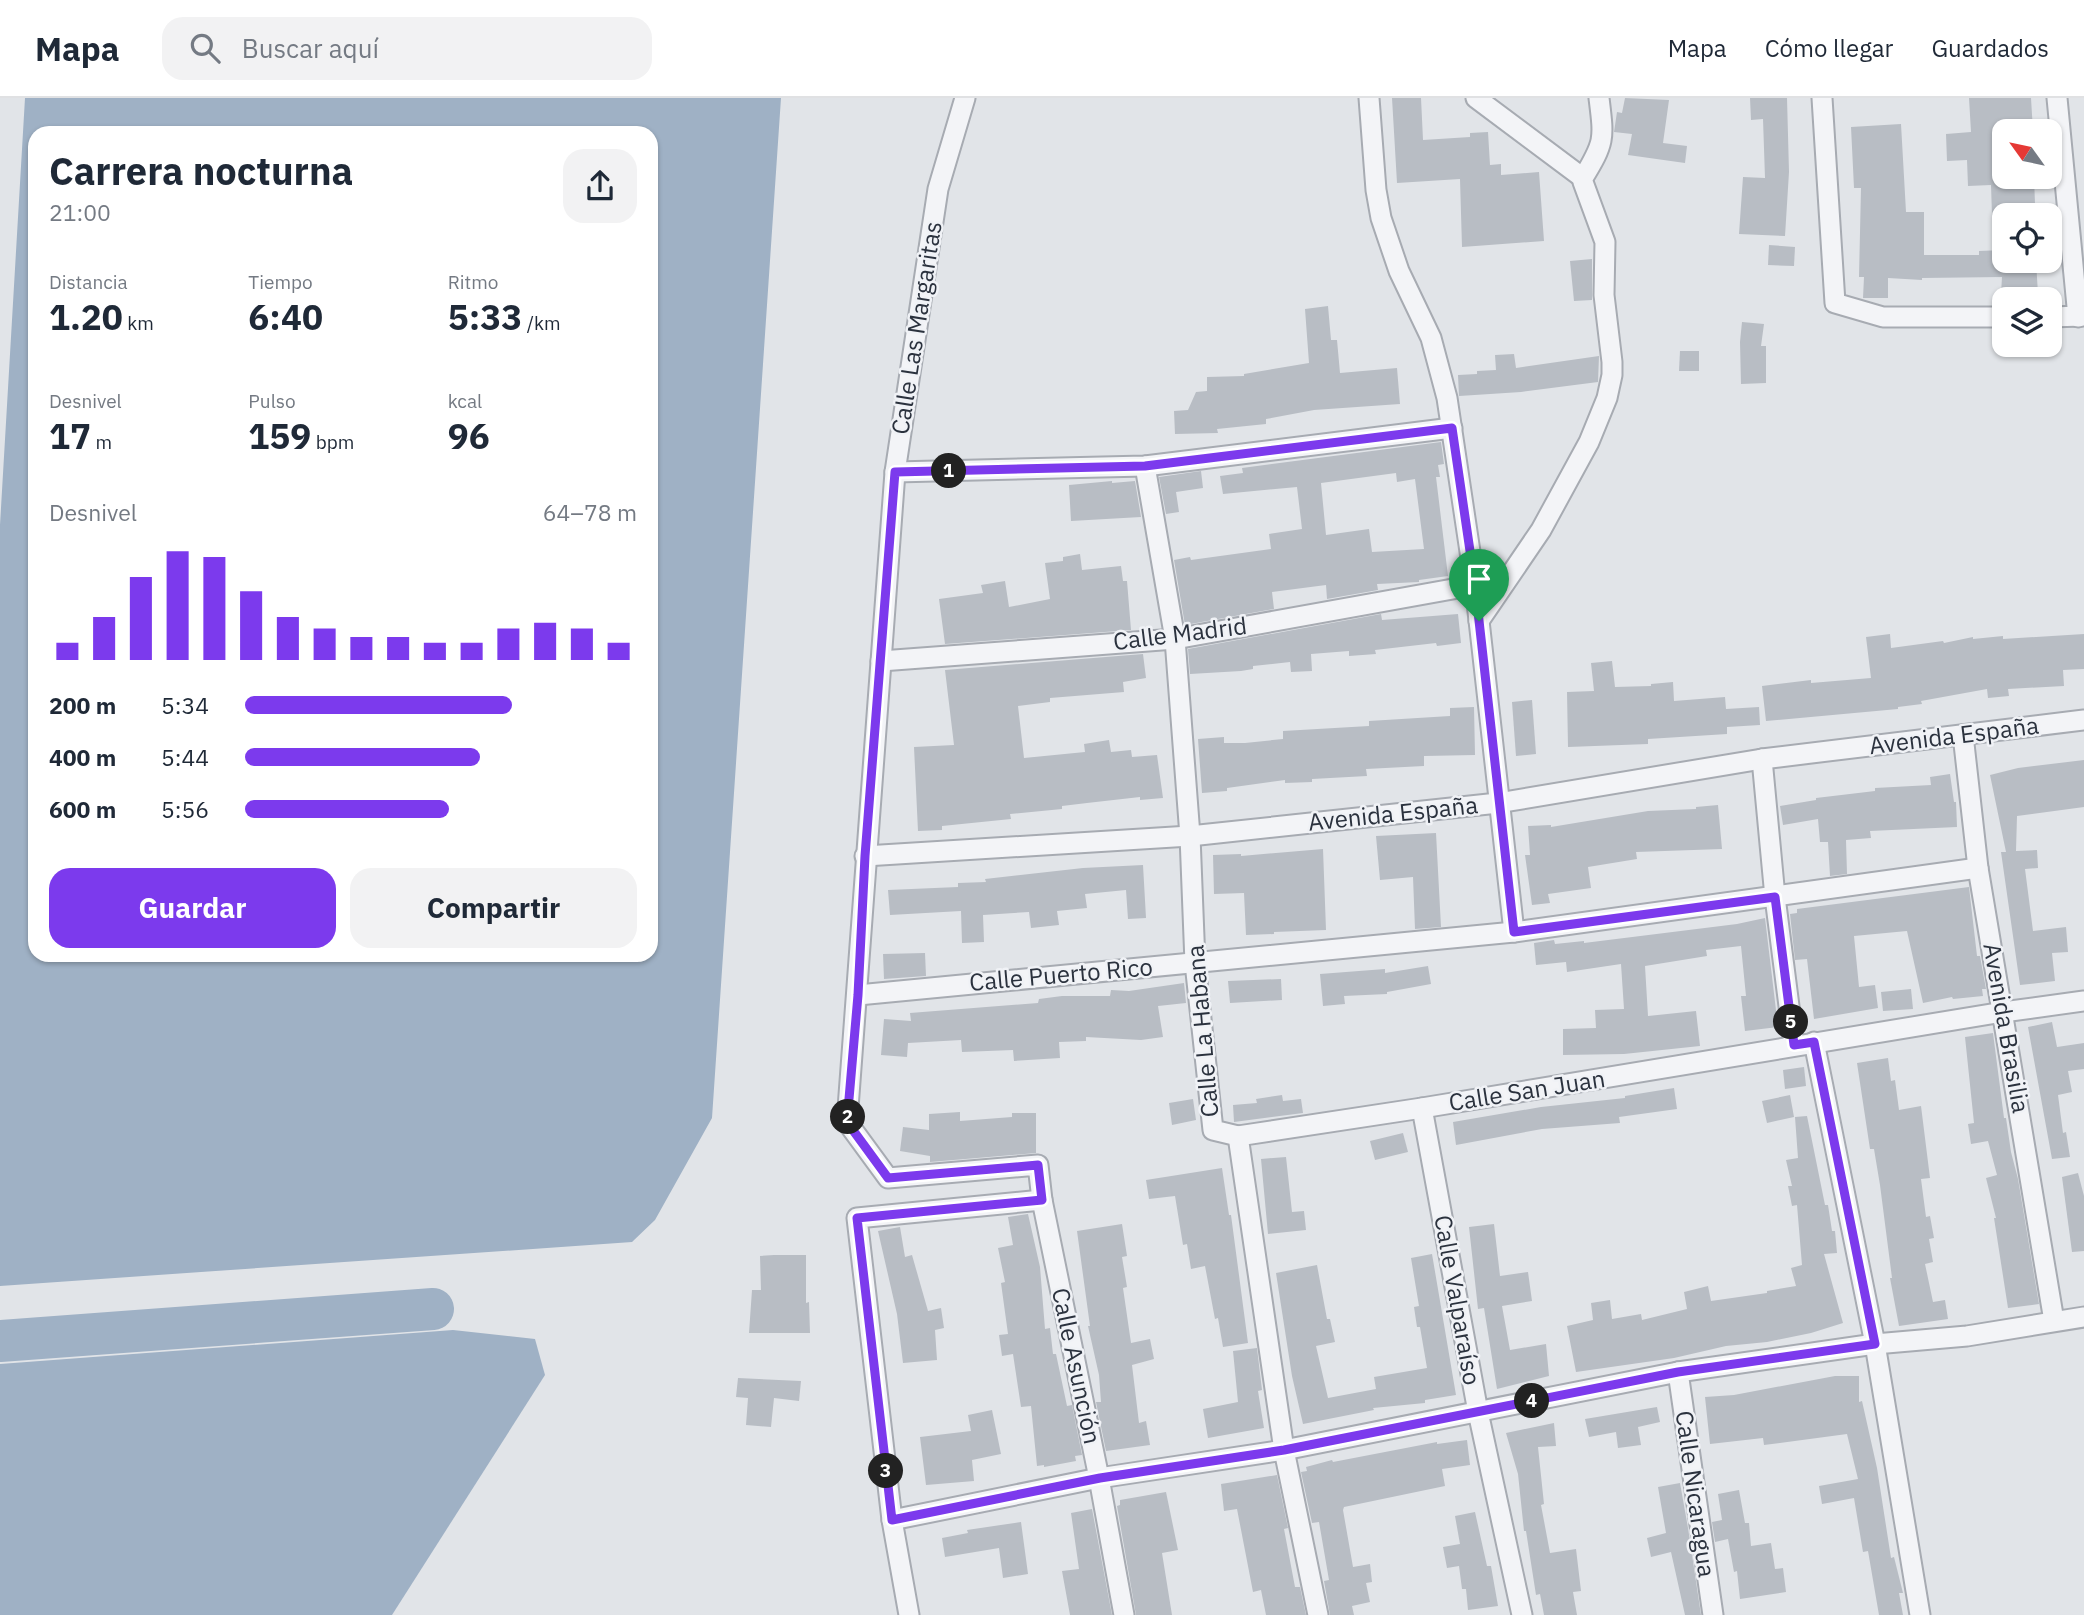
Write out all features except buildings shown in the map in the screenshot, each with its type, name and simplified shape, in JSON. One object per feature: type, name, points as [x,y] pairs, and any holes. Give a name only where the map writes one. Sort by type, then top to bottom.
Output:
[{"type":"street","name":"Calle Las Margaritas","points":[[888,1178],[847,1122],[858,995],[865,856],[895,472],[938,188],[965,98]]},
{"type":"street","points":[[1369,98],[1376,190],[1381,218],[1399,271],[1431,338],[1443,377],[1452,428],[1475,585],[1514,932]]},
{"type":"street","points":[[1476,98],[1583,178]]},
{"type":"street","points":[[1479,621],[1541,530],[1589,442],[1607,398],[1612,362],[1604,295],[1605,242],[1583,178],[1601,146],[1603,130],[1599,98]]},
{"type":"street","points":[[1822,98],[1835,303],[1883,317],[1992,317]]},
{"type":"street","points":[[2057,98],[2081,316],[2062,317]]},
{"type":"street","points":[[895,472],[1145,466],[1452,428]]},
{"type":"street","name":"Calle La Habana","points":[[1145,466],[1175,639],[1195,962],[1213,1130],[1238,1136],[1284,1450],[1318,1615]]},
{"type":"street","name":"Calle Madrid","points":[[881,661],[1175,639],[1475,585]]},
{"type":"street","name":"Avenida España","points":[[865,856],[1189,836],[1498,803],[1762,760],[2084,720]]},
{"type":"street","name":"Avenida Brasilia","points":[[1963,736],[1978,868],[2054,1321]]},
{"type":"street","points":[[1762,760],[1775,897],[1794,1045]]},
{"type":"street","name":"Calle Puerto Rico","points":[[858,995],[1514,932],[1978,868]]},
{"type":"street","name":"Calle San Juan","points":[[1238,1136],[1794,1045],[2084,1001]]},
{"type":"street","points":[[1814,1042],[1875,1344],[1920,1615]]},
{"type":"street","name":"Calle Valparaíso","points":[[1422,1108],[1478,1412],[1522,1615]]},
{"type":"street","name":"Calle Asunción","points":[[888,1178],[1038,1165],[1042,1200],[1100,1478],[1124,1615]]},
{"type":"street","points":[[909,1615],[892,1520],[857,1218],[1042,1200]]},
{"type":"street","points":[[892,1520],[1100,1478],[1284,1450],[1678,1372],[1875,1344],[1967,1336],[2084,1317]]},
{"type":"street","name":"Calle Nicaragua","points":[[1678,1372],[1713,1615]]},
{"type":"water","points":[[25,98],[781,98],[712,1118],[655,1220],[632,1242],[0,1286],[0,525]]},
{"type":"water","points":[[453,1330],[535,1339],[545,1375],[392,1615],[0,1615],[0,1364]]},
{"type":"waterway","points":[[0,1341],[433,1309]]},
{"type":"route","points":[[1452,428],[1479,621],[1514,932],[1775,897],[1794,1045],[1814,1042],[1875,1344],[1678,1372],[1284,1450],[1100,1478],[892,1520],[857,1218],[1042,1200],[1038,1165],[888,1178],[847,1122],[895,472],[1145,466],[1452,428]]}]
